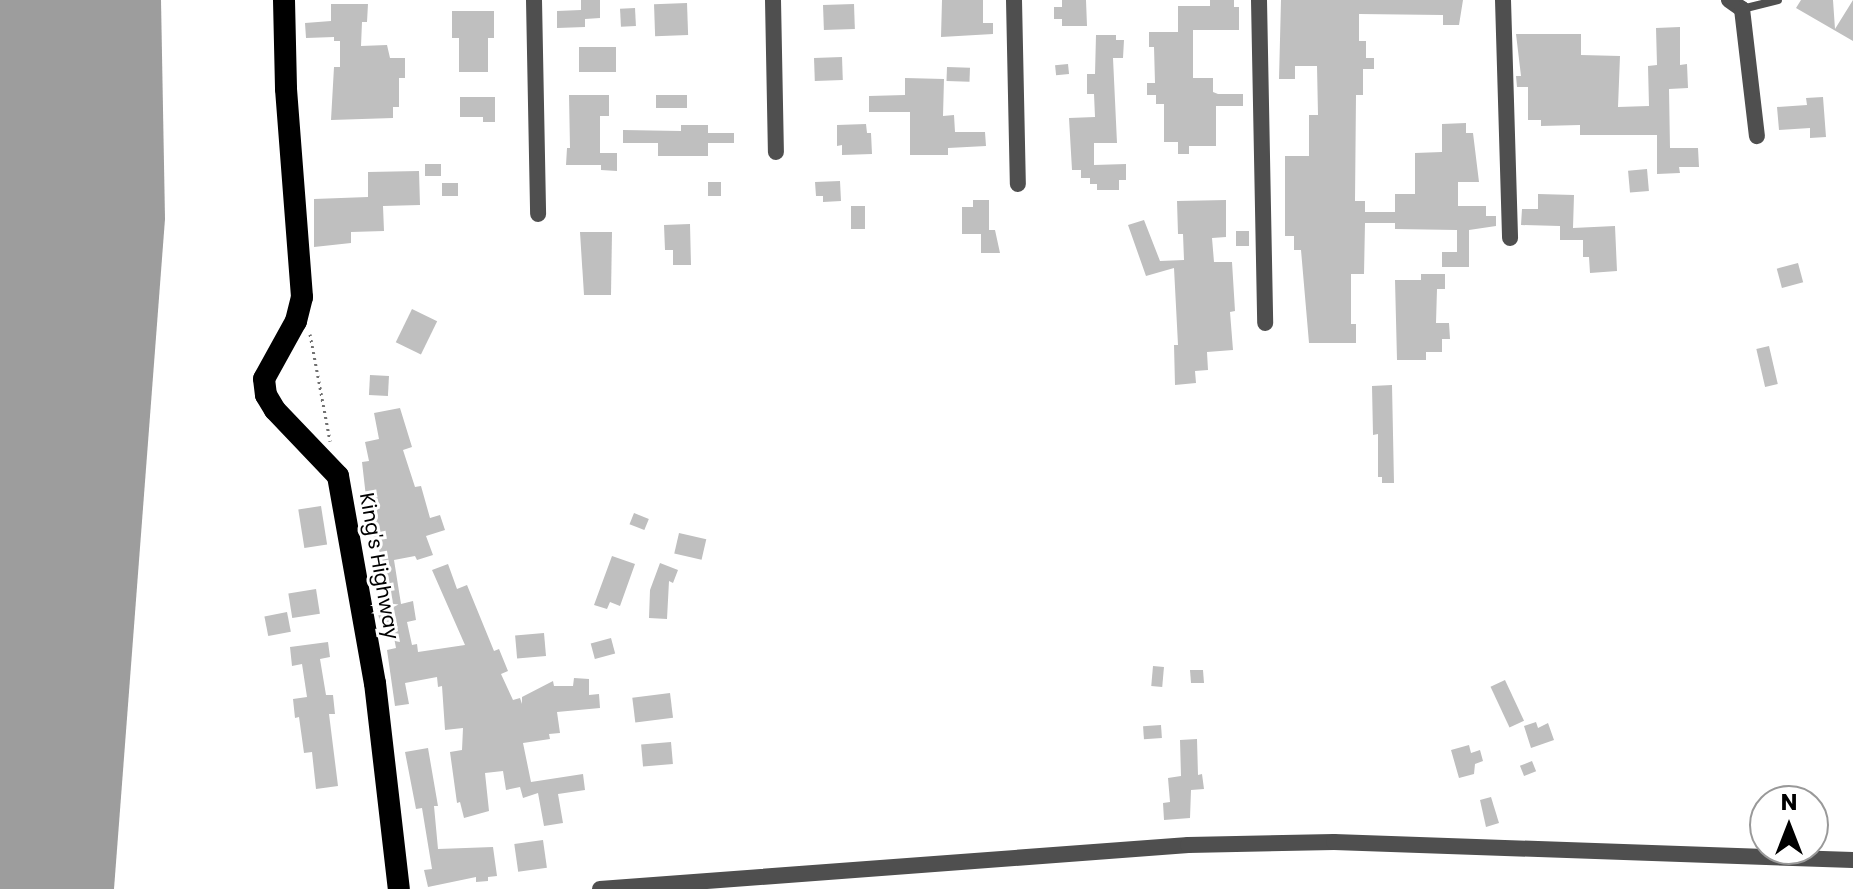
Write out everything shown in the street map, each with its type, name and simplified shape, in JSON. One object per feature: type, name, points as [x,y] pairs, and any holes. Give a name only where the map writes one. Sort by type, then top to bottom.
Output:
[{"type":"highway","name":"King's Highway","points":[[284,0],[287,103],[302,297],[296,321],[264,379],[266,395],[275,410],[338,476],[375,683],[399,889]]},
{"type":"street","points":[[534,0],[538,214]]},
{"type":"street","points":[[773,0],[776,152]]},
{"type":"street","points":[[1014,0],[1018,184]]},
{"type":"street","points":[[1259,0],[1265,323]]},
{"type":"street","points":[[1503,0],[1510,238]]},
{"type":"street","points":[[1735,4],[1757,136]]},
{"type":"street","points":[[600,889],[1203,844],[1334,842],[1853,860]]},
{"type":"lane","points":[[1735,4],[1778,0]]},
{"type":"path","points":[[308,326],[324,408]]},
{"type":"shaded area","points":[[0,0],[161,0],[165,219],[114,889],[0,889]]},
{"type":"building","points":[[581,0],[600,0],[600,18],[585,19],[585,27],[557,28],[557,11],[581,10]]},
{"type":"building","points":[[942,0],[983,0],[983,23],[993,23],[993,34],[941,37]]},
{"type":"building","points":[[1062,0],[1086,0],[1087,26],[1062,26],[1062,19],[1054,19],[1054,7],[1062,7]]},
{"type":"building","points":[[1210,0],[1234,0],[1234,7],[1239,7],[1239,30],[1193,30],[1193,78],[1213,78],[1213,92],[1218,94],[1243,94],[1243,106],[1216,106],[1216,146],[1189,146],[1189,154],[1178,154],[1178,142],[1164,142],[1164,104],[1156,104],[1156,95],[1147,95],[1147,83],[1155,83],[1154,47],[1149,47],[1149,32],[1178,32],[1178,6],[1210,6]]},
{"type":"building","points":[[1281,0],[1463,0],[1459,25],[1443,25],[1443,15],[1359,14],[1359,41],[1366,41],[1366,58],[1374,58],[1374,69],[1363,69],[1363,95],[1356,95],[1355,201],[1365,201],[1365,212],[1395,212],[1395,194],[1415,194],[1415,153],[1442,152],[1442,124],[1466,123],[1466,133],[1473,133],[1479,182],[1458,182],[1458,206],[1486,206],[1486,216],[1496,216],[1496,226],[1469,230],[1469,267],[1442,267],[1442,252],[1457,252],[1457,230],[1395,229],[1395,223],[1365,223],[1364,274],[1351,274],[1351,324],[1356,324],[1356,343],[1309,343],[1301,250],[1294,250],[1294,236],[1285,236],[1285,156],[1309,156],[1309,115],[1318,115],[1317,66],[1295,66],[1295,79],[1279,79]]},
{"type":"building","points":[[1801,0],[1833,0],[1835,29],[1853,0],[1853,41],[1796,8]]},
{"type":"building","points":[[687,3],[688,35],[655,36],[654,4]]},
{"type":"building","points":[[331,4],[368,4],[367,22],[362,22],[361,46],[387,45],[390,58],[405,58],[405,78],[399,78],[399,107],[393,107],[393,118],[331,120],[334,67],[340,67],[340,41],[334,41],[334,37],[306,38],[305,23],[331,21]]},
{"type":"building","points":[[854,4],[855,29],[824,30],[823,5]]},
{"type":"building","points":[[635,8],[636,26],[621,27],[620,9]]},
{"type":"building","points":[[452,11],[494,11],[494,38],[488,38],[488,72],[459,72],[459,38],[452,38]]},
{"type":"building","points":[[1680,27],[1680,65],[1687,64],[1688,88],[1669,89],[1670,148],[1698,148],[1699,167],[1679,167],[1680,173],[1657,174],[1657,135],[1580,135],[1580,125],[1541,126],[1541,120],[1528,120],[1528,87],[1517,87],[1516,76],[1521,76],[1516,34],[1581,34],[1581,55],[1620,56],[1618,107],[1649,106],[1648,66],[1657,65],[1656,28]]},
{"type":"building","points":[[1096,35],[1116,35],[1116,40],[1124,40],[1123,58],[1113,58],[1117,143],[1094,143],[1094,165],[1126,164],[1126,180],[1119,180],[1119,190],[1097,190],[1097,184],[1090,184],[1090,178],[1081,178],[1081,170],[1072,170],[1069,118],[1095,117],[1094,94],[1087,94],[1087,74],[1095,74]]},
{"type":"building","points":[[579,47],[616,47],[616,72],[579,72]]},
{"type":"building","points":[[842,57],[843,80],[815,81],[814,58]]},
{"type":"building","points":[[1068,64],[1069,74],[1056,75],[1055,65]]},
{"type":"building","points":[[947,67],[970,68],[969,82],[947,81]]},
{"type":"building","points":[[905,78],[944,79],[943,116],[954,115],[955,132],[985,132],[986,146],[948,148],[948,155],[910,155],[910,112],[869,112],[869,96],[905,95]]},
{"type":"building","points":[[569,95],[609,95],[609,116],[600,116],[600,153],[617,153],[617,171],[601,170],[601,165],[566,165],[567,148],[570,148]]},
{"type":"building","points":[[656,95],[687,95],[687,108],[656,108]]},
{"type":"building","points":[[460,97],[495,97],[495,122],[483,122],[483,117],[460,117]]},
{"type":"building","points":[[1823,97],[1826,137],[1810,138],[1810,128],[1779,130],[1777,107],[1807,105],[1806,98]]},
{"type":"building","points":[[866,124],[867,133],[871,133],[872,154],[842,155],[842,145],[837,146],[837,125]]},
{"type":"building","points":[[681,125],[708,125],[708,133],[734,133],[734,143],[708,143],[708,156],[658,156],[658,143],[623,143],[623,130],[681,131]]},
{"type":"building","points":[[425,164],[441,164],[441,176],[425,176]]},
{"type":"building","points":[[1647,169],[1649,191],[1630,193],[1628,171]]},
{"type":"building","points":[[419,171],[420,205],[383,206],[384,231],[351,232],[351,243],[314,247],[314,199],[368,197],[368,172]]},
{"type":"building","points":[[840,181],[841,201],[823,202],[823,196],[816,196],[815,182]]},
{"type":"building","points":[[708,182],[721,182],[721,196],[708,196]]},
{"type":"building","points":[[442,183],[458,183],[458,196],[442,196]]},
{"type":"building","points":[[1538,194],[1574,195],[1573,228],[1615,226],[1617,271],[1590,273],[1589,257],[1583,257],[1583,240],[1560,240],[1560,226],[1521,225],[1522,209],[1538,209]]},
{"type":"building","points":[[973,200],[989,200],[989,230],[995,230],[1000,253],[981,253],[981,234],[962,234],[962,207],[973,207]]},
{"type":"building","points":[[1226,200],[1226,237],[1212,238],[1214,262],[1232,262],[1235,311],[1230,312],[1233,350],[1207,352],[1208,370],[1195,371],[1196,383],[1175,385],[1174,345],[1178,345],[1174,268],[1146,276],[1128,225],[1144,220],[1160,261],[1184,260],[1183,234],[1178,234],[1177,201]]},
{"type":"building","points":[[851,206],[865,206],[865,229],[851,229]]},
{"type":"building","points":[[690,224],[691,265],[673,265],[673,250],[665,250],[664,225]]},
{"type":"building","points":[[1236,231],[1249,231],[1249,246],[1236,246]]},
{"type":"building","points":[[580,232],[612,232],[611,295],[584,295]]},
{"type":"building","points":[[1798,263],[1803,282],[1782,288],[1777,269]]},
{"type":"building","points":[[1421,274],[1445,274],[1445,289],[1437,289],[1436,323],[1449,323],[1450,339],[1442,339],[1442,352],[1426,352],[1426,360],[1397,360],[1395,280],[1421,280]]},
{"type":"building","points":[[412,309],[437,321],[421,355],[396,342]]},
{"type":"building","points":[[1769,346],[1778,384],[1765,387],[1756,349]]},
{"type":"building","points":[[370,375],[389,376],[388,396],[369,395]]},
{"type":"building","points":[[1392,385],[1394,483],[1382,483],[1382,477],[1378,477],[1378,434],[1373,435],[1372,386]]},
{"type":"building","points":[[400,408],[412,447],[403,450],[415,487],[421,486],[430,518],[440,515],[445,530],[426,536],[433,555],[417,560],[415,556],[394,560],[401,604],[413,601],[416,620],[407,622],[412,645],[417,644],[418,652],[465,645],[432,570],[448,564],[457,589],[467,585],[494,651],[499,649],[508,671],[501,674],[513,700],[520,698],[522,704],[522,697],[553,681],[554,686],[573,686],[574,678],[589,679],[589,695],[599,694],[600,708],[557,712],[560,733],[549,734],[550,739],[523,743],[531,782],[583,774],[585,790],[558,794],[563,823],[544,826],[538,793],[523,798],[520,787],[506,790],[503,771],[485,773],[489,811],[464,818],[460,802],[457,803],[450,752],[462,750],[463,728],[445,730],[442,686],[438,687],[437,677],[405,683],[409,704],[395,706],[387,650],[396,648],[392,627],[386,628],[385,622],[380,623],[377,608],[385,607],[380,574],[383,573],[379,549],[372,550],[370,535],[376,534],[370,497],[366,497],[362,462],[369,461],[365,442],[379,439],[374,413]]},
{"type":"building","points":[[321,506],[327,545],[304,548],[298,510]]},
{"type":"building","points":[[634,513],[649,519],[644,530],[630,524]]},
{"type":"building","points":[[679,533],[706,539],[702,560],[674,553]]},
{"type":"building","points":[[612,556],[635,564],[620,606],[610,602],[607,609],[594,605]]},
{"type":"building","points":[[660,563],[678,570],[673,583],[669,581],[667,619],[649,618],[650,590]]},
{"type":"building","points":[[316,589],[320,614],[292,618],[288,593]]},
{"type":"building","points":[[287,612],[291,632],[268,636],[264,616]]},
{"type":"building","points":[[544,633],[546,656],[517,658],[515,636]]},
{"type":"building","points":[[611,638],[615,653],[595,659],[591,643]]},
{"type":"building","points":[[328,642],[330,657],[320,659],[326,695],[333,695],[335,714],[329,714],[338,786],[316,789],[312,752],[304,753],[299,717],[295,718],[293,699],[307,697],[302,664],[292,666],[290,647]]},
{"type":"building","points":[[1153,666],[1164,667],[1162,687],[1151,686]]},
{"type":"building","points":[[1190,670],[1203,670],[1204,683],[1191,683]]},
{"type":"building","points":[[1505,680],[1524,721],[1510,728],[1490,687]]},
{"type":"building","points":[[670,693],[673,718],[635,722],[632,698]]},
{"type":"building","points":[[1536,722],[1538,728],[1548,723],[1554,740],[1531,748],[1524,726]]},
{"type":"building","points":[[1161,725],[1162,738],[1144,739],[1143,726]]},
{"type":"building","points":[[1197,739],[1198,775],[1202,774],[1204,789],[1191,790],[1190,818],[1164,820],[1163,803],[1170,802],[1168,778],[1181,776],[1180,740]]},
{"type":"building","points":[[671,742],[673,764],[643,767],[641,745]]},
{"type":"building","points":[[1469,745],[1471,753],[1480,750],[1483,761],[1475,764],[1474,774],[1459,778],[1451,750]]},
{"type":"building","points":[[428,748],[438,806],[434,806],[438,849],[493,847],[497,876],[488,877],[488,881],[476,882],[476,877],[428,887],[424,870],[432,869],[422,808],[416,809],[405,752]]},
{"type":"building","points":[[1532,761],[1536,771],[1524,776],[1520,766]]},
{"type":"building","points":[[1491,797],[1499,823],[1486,827],[1480,800]]},
{"type":"building","points":[[543,840],[547,868],[518,872],[514,844]]}]
